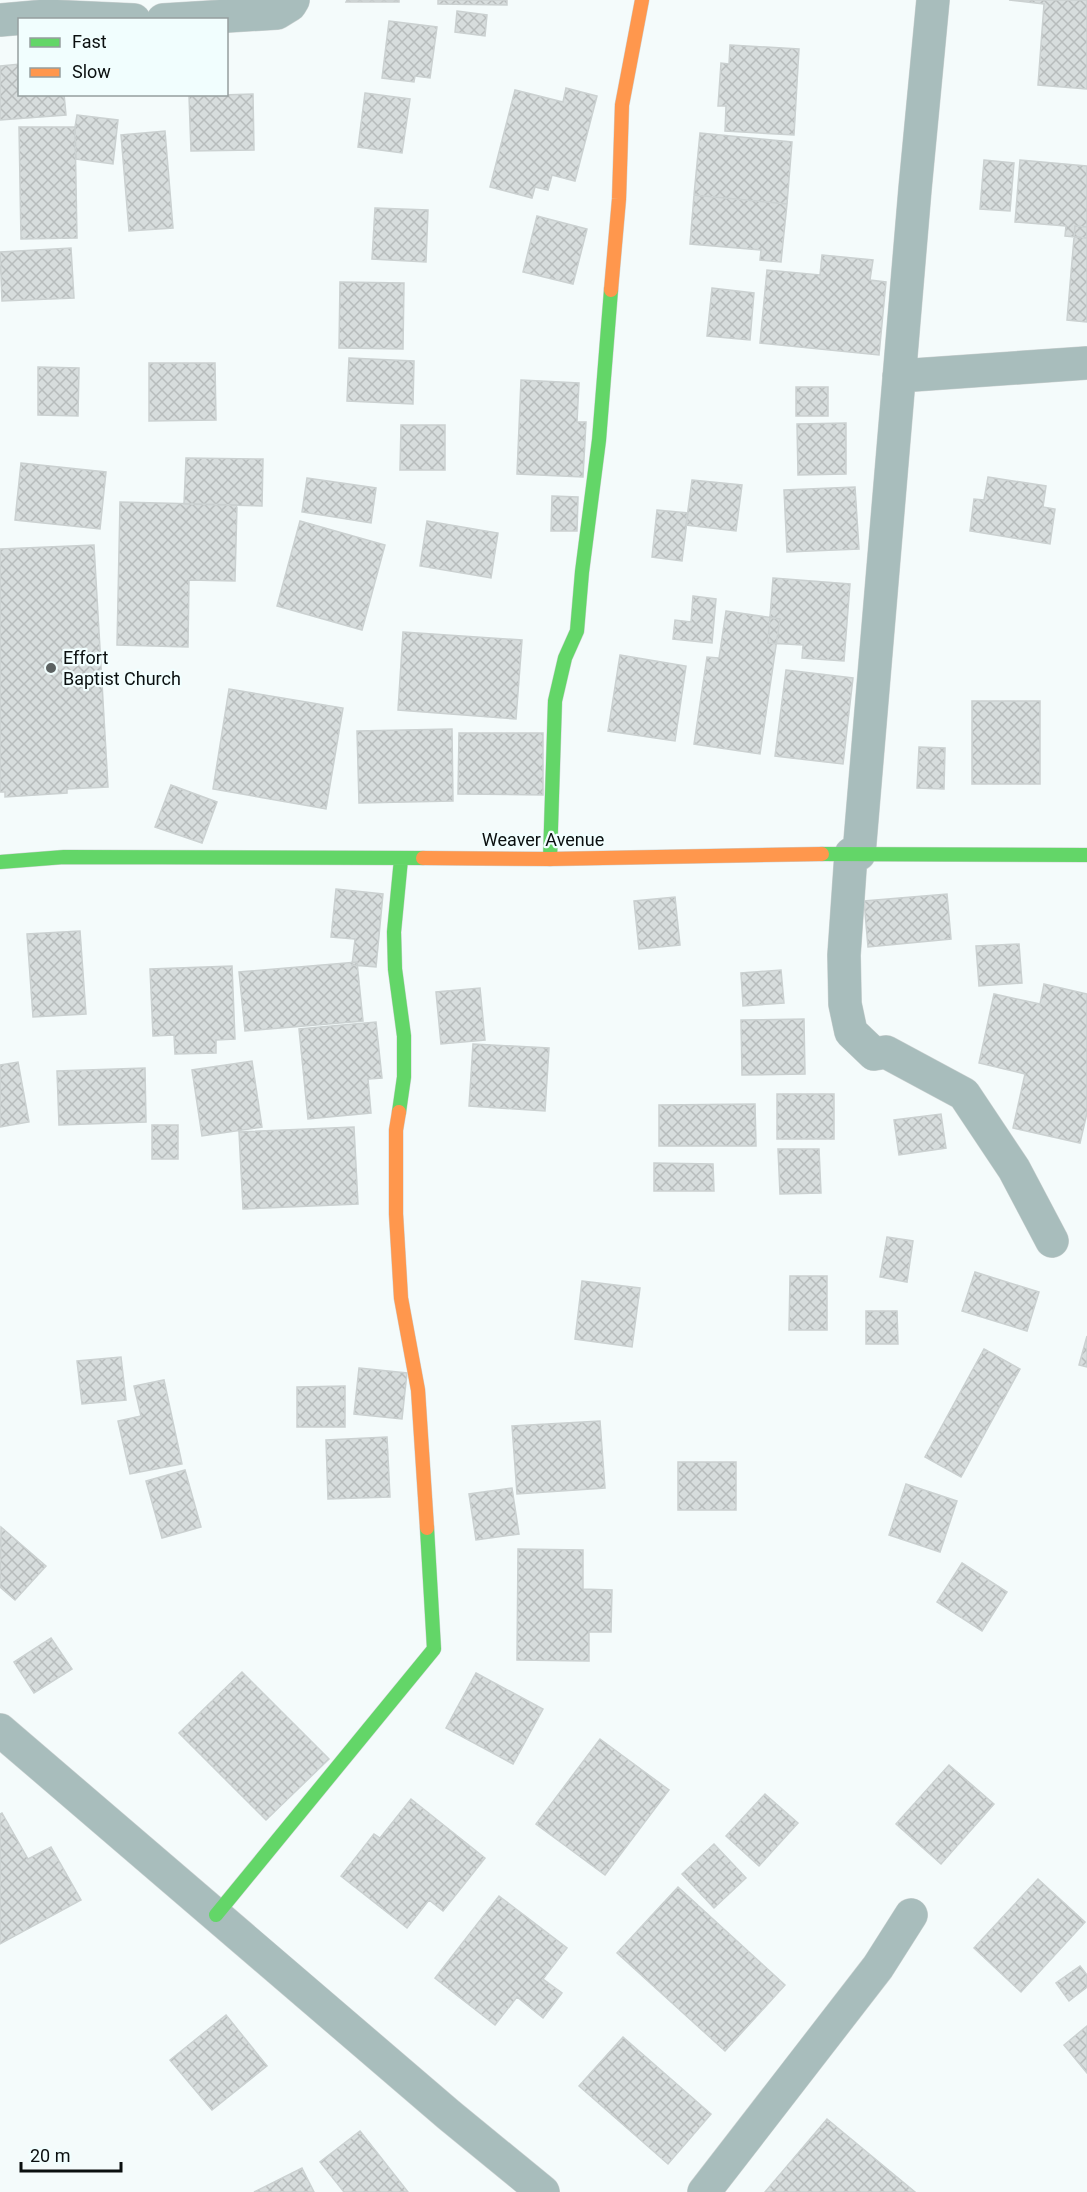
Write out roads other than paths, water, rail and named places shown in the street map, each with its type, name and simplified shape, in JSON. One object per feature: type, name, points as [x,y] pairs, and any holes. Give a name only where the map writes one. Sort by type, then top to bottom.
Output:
[{"type":"street","points":[[196,18],[277,13],[291,5],[293,0]]},
{"type":"street","points":[[550,859],[555,700],[565,658],[577,631],[599,440],[618,199],[622,105],[642,0]]},
{"type":"street","points":[[933,0],[900,376],[844,955],[845,1004],[851,1032],[874,1054],[886,1052],[964,1094],[1014,1169],[1052,1241]]},
{"type":"street","points":[[23,18],[46,16],[90,18]]},
{"type":"street","points":[[0,20],[18,18]]},
{"type":"street","points":[[900,376],[1087,363]]},
{"type":"street","name":"Weaver Avenue","points":[[0,862],[64,857],[550,859],[855,854],[1087,855]]},
{"type":"street","points":[[216,1915],[434,1649],[418,1390],[401,1298],[396,1214],[396,1130],[404,1077],[404,1036],[395,969],[394,933],[401,859]]},
{"type":"street","points":[[0,1730],[449,2115],[543,2192]]},
{"type":"street","points":[[704,2192],[878,1967],[911,1915]]},
{"type":"place","name":"Effort Baptist Church","points":[[51,668]]}]
